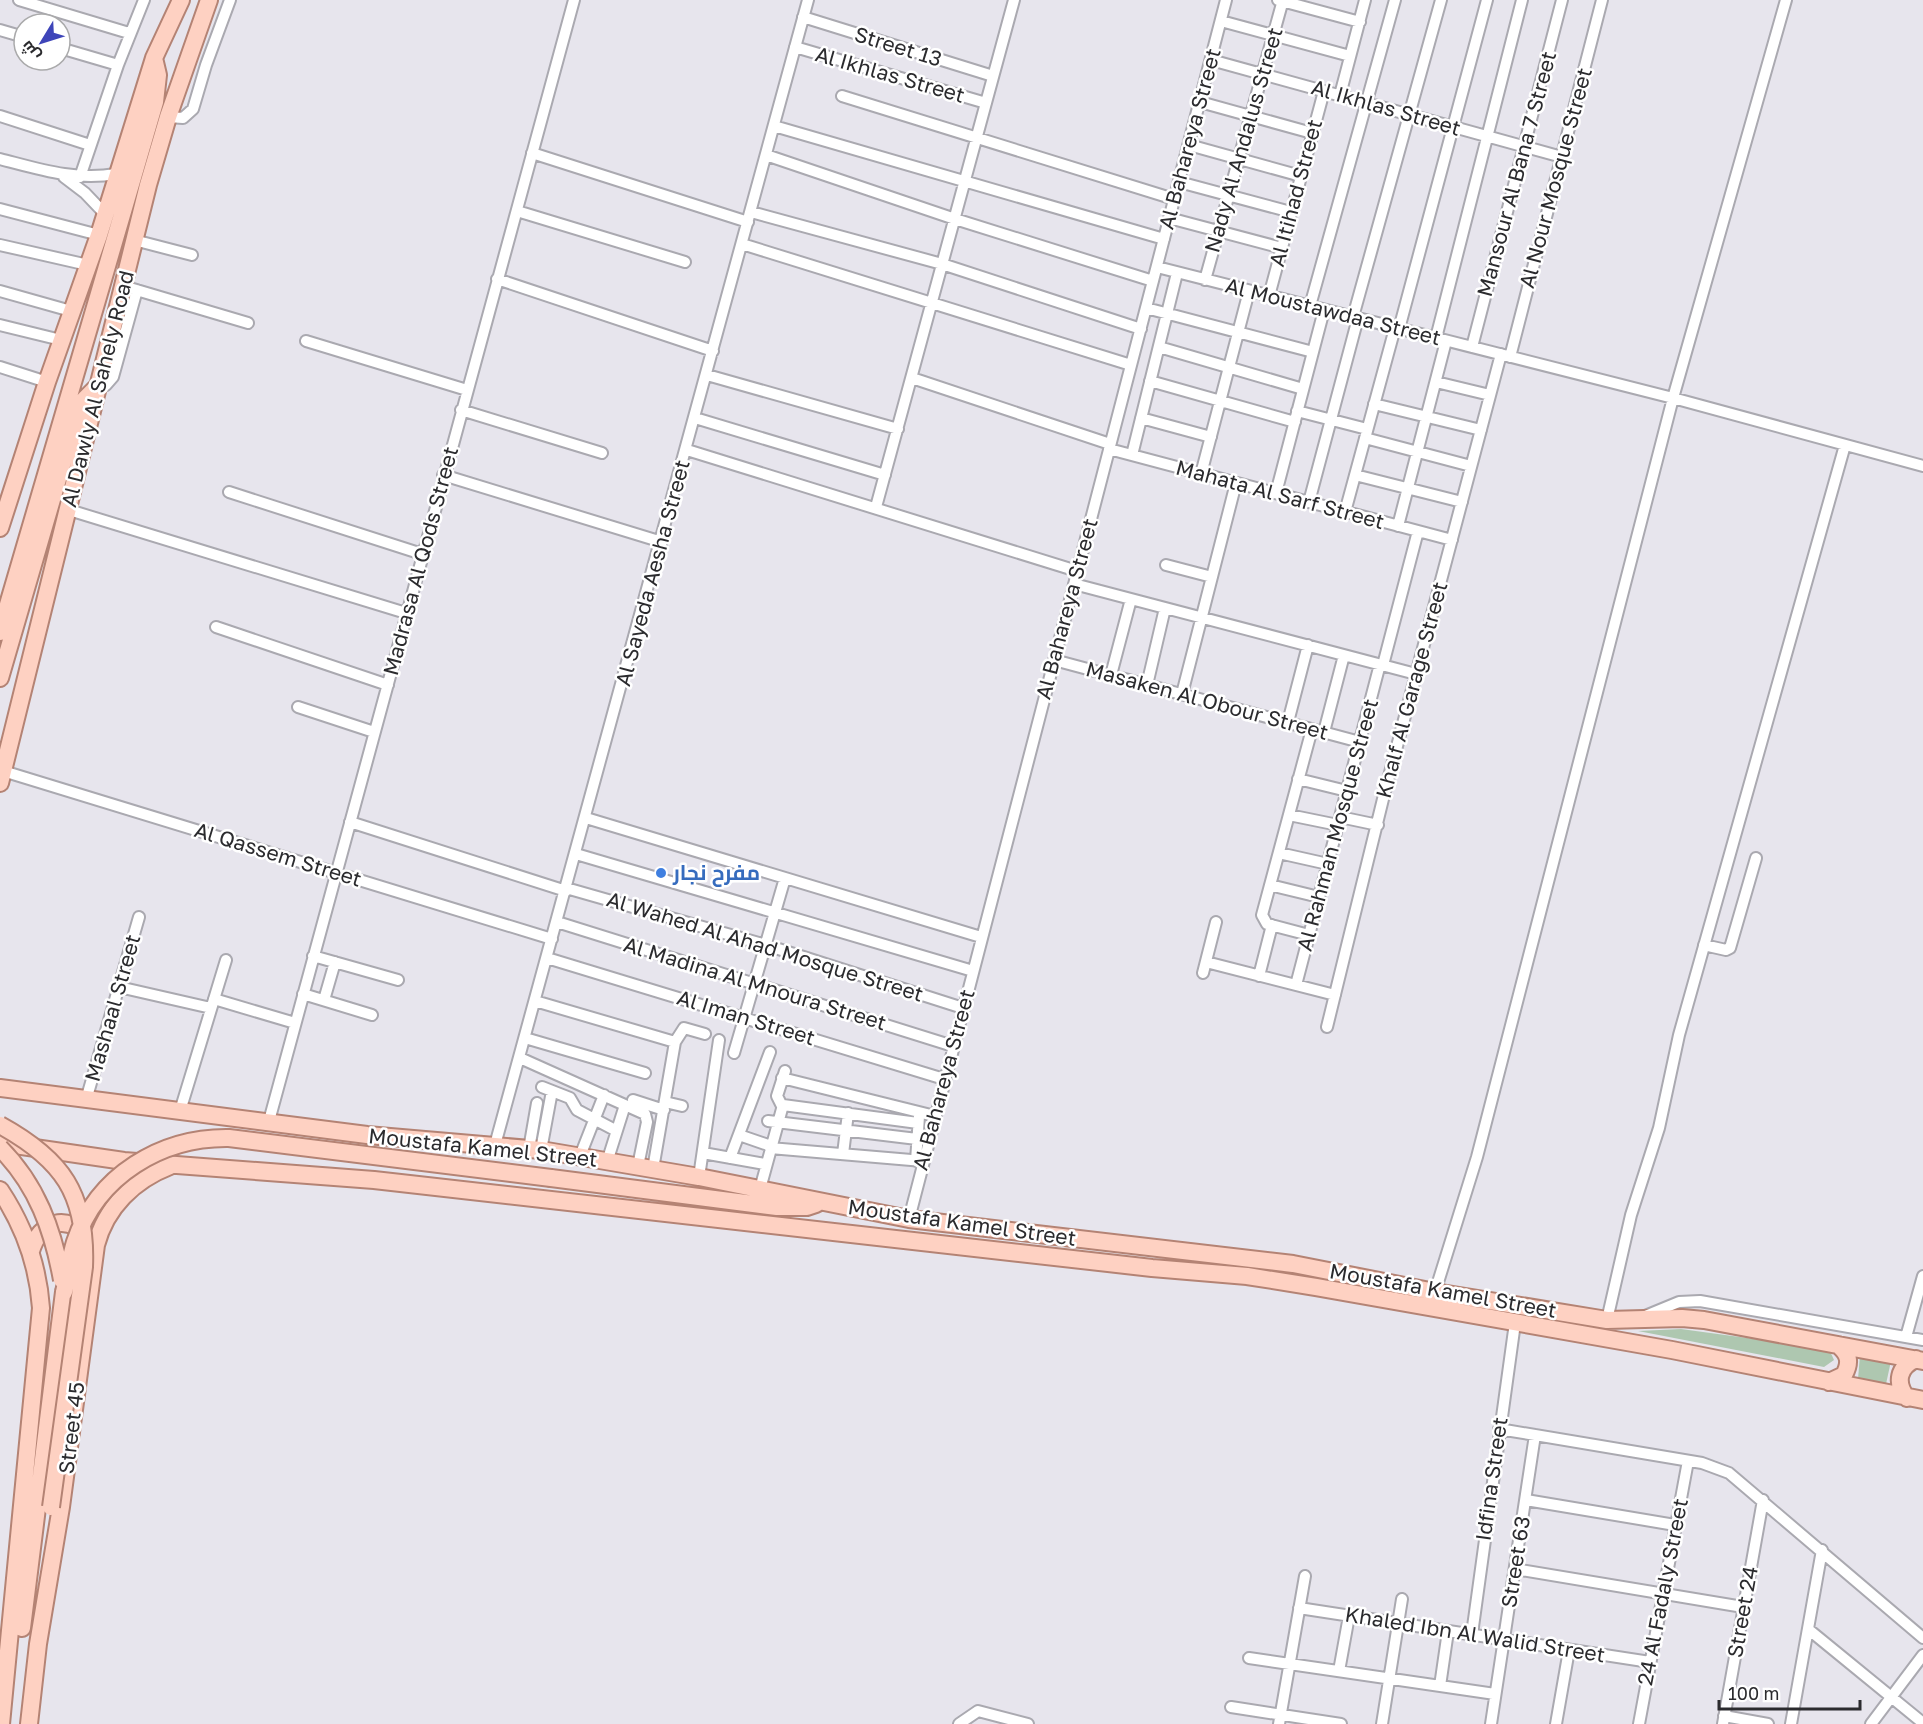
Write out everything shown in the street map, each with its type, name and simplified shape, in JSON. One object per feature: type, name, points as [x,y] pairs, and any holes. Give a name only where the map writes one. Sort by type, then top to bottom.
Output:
[{"type":"main road","name":"Al Dawly Al Sahely Road","points":[[0,528],[61,340],[99,235],[116,174],[154,58],[181,0]]},
{"type":"main road","name":"Al Dawly Al Sahely Road","points":[[2,777],[97,388],[130,288],[134,240],[168,117],[210,0]]},
{"type":"main road","points":[[0,632],[155,102],[158,75],[154,58]]},
{"type":"main road","points":[[0,678],[76,417],[84,400],[97,388]]},
{"type":"main road","name":"Moustafa Kamel Street","points":[[0,1088],[367,1135],[535,1149],[699,1177],[909,1219],[1293,1264],[1435,1292],[1607,1320],[1704,1320],[1919,1360]]},
{"type":"main road","points":[[0,1125],[35,1146],[56,1166],[72,1193],[82,1229],[84,1267],[45,1505],[15,1674],[4,1720]]},
{"type":"main road","points":[[367,1135],[382,1140],[389,1154],[386,1170],[374,1180]]},
{"type":"main road","points":[[48,1586],[43,1563],[45,1505],[64,1292],[75,1240],[88,1214],[105,1192],[134,1164],[157,1151],[183,1142],[229,1138],[777,1207],[807,1207],[823,1202]]},
{"type":"main road","points":[[451,1188],[438,1181],[432,1168],[440,1148],[452,1142]]},
{"type":"main road","points":[[0,1146],[24,1177],[45,1214],[56,1248],[64,1292]]},
{"type":"main road","name":"Moustafa Kamel Street","points":[[0,1146],[172,1165],[451,1188],[1152,1268],[1247,1276],[1672,1350],[1915,1399]]},
{"type":"main road","name":"Street 45","points":[[29,1724],[48,1586],[62,1508],[96,1245],[107,1218],[128,1192],[148,1176],[172,1165]]},
{"type":"main road","name":"Street 45","points":[[0,1190],[17,1218],[31,1251],[40,1308],[4,1720]]},
{"type":"main road","points":[[31,1251],[38,1233],[45,1227],[58,1223],[73,1226],[96,1245]]},
{"type":"main road","points":[[1829,1382],[1837,1380],[1848,1367],[1849,1358],[1838,1345]]},
{"type":"main road","points":[[1915,1399],[1899,1384],[1899,1376],[1908,1362],[1919,1360]]},
{"type":"street","points":[[19,0],[129,33]]},
{"type":"street","points":[[80,177],[129,33],[144,0]]},
{"type":"street","points":[[168,117],[183,117],[193,109],[206,65],[230,0]]},
{"type":"street","name":"Madrasa Al Qods Street","points":[[269,1121],[574,0]]},
{"type":"street","name":"Al Sayeda Aesha Street","points":[[495,1145],[662,542],[808,0]]},
{"type":"street","points":[[876,507],[1014,0]]},
{"type":"street","name":"Al Bahareya Street","points":[[909,1219],[919,1161],[935,1116],[1226,0]]},
{"type":"street","points":[[1281,0],[1360,22]]},
{"type":"street","name":"Nady Al Andalus Street","points":[[1205,280],[1281,0]]},
{"type":"street","points":[[1340,95],[1365,0]]},
{"type":"street","points":[[1310,306],[1395,0]]},
{"type":"street","points":[[1310,502],[1356,318],[1441,0]]},
{"type":"street","points":[[1345,512],[1487,0]]},
{"type":"street","points":[[1398,526],[1436,382],[1441,339],[1522,0]]},
{"type":"street","name":"Mansour Al Bana 7 Street","points":[[1472,347],[1562,0]]},
{"type":"street","name":"Al Nour Mosque Street","points":[[1505,356],[1562,157],[1602,0]]},
{"type":"street","points":[[1435,1292],[1477,1157],[1672,398],[1786,0]]},
{"type":"street","name":"Street 13","points":[[803,17],[993,76]]},
{"type":"street","points":[[1221,21],[1350,56]]},
{"type":"street","name":"Al Ikhlas Street","points":[[795,47],[986,103]]},
{"type":"street","points":[[72,52],[118,65]]},
{"type":"street","name":"Al Ikhlas Street","points":[[1211,60],[1562,157]]},
{"type":"street","name":"Al Itihad Street","points":[[1269,296],[1324,91]]},
{"type":"street","points":[[842,96],[1174,200]]},
{"type":"street","points":[[1200,102],[1312,133]]},
{"type":"street","points":[[0,116],[90,145]]},
{"type":"street","points":[[774,126],[1164,239]]},
{"type":"street","points":[[1189,145],[1301,176]]},
{"type":"street","points":[[532,153],[749,217],[942,264],[1141,328]]},
{"type":"street","points":[[766,155],[955,219],[1153,281]]},
{"type":"street","points":[[0,159],[61,175],[80,177],[116,174]]},
{"type":"street","points":[[61,175],[85,192],[105,214]]},
{"type":"street","points":[[1179,182],[1291,212]]},
{"type":"street","points":[[0,209],[99,235]]},
{"type":"street","points":[[517,211],[685,262]]},
{"type":"street","points":[[1169,218],[1282,248]]},
{"type":"street","points":[[134,240],[192,255]]},
{"type":"street","points":[[742,244],[1131,364]]},
{"type":"street","points":[[0,245],[88,265]]},
{"type":"street","name":"Al Moustawdaa Street","points":[[1156,267],[1672,398],[1923,466]]},
{"type":"street","points":[[1132,455],[1177,273]]},
{"type":"street","points":[[497,279],[713,351]]},
{"type":"street","points":[[130,288],[248,323]]},
{"type":"street","points":[[0,291],[71,311]]},
{"type":"street","points":[[1201,474],[1249,291]]},
{"type":"street","points":[[1146,308],[1313,352]]},
{"type":"street","points":[[1276,493],[1324,310]]},
{"type":"street","points":[[0,325],[61,340]]},
{"type":"street","points":[[306,340],[467,390]]},
{"type":"street","points":[[1159,346],[1303,389]]},
{"type":"street","name":"Khalf Al Garage Street","points":[[1327,1027],[1471,466],[1490,395],[1505,356]]},
{"type":"street","points":[[0,367],[47,382]]},
{"type":"street","points":[[707,375],[898,429]]},
{"type":"street","name":"Mahata Al Sarf Street","points":[[912,378],[1132,455],[1452,540]]},
{"type":"street","points":[[1150,381],[1221,401],[1296,416],[1331,420],[1417,452],[1471,466]]},
{"type":"street","points":[[1436,382],[1490,395]]},
{"type":"street","points":[[1374,404],[1481,430]]},
{"type":"street","points":[[461,410],[602,453]]},
{"type":"street","points":[[695,418],[885,475]]},
{"type":"street","points":[[1141,418],[1211,437]]},
{"type":"street","points":[[1607,1320],[1626,1234],[1659,1128],[1678,1035],[1845,445]]},
{"type":"street","points":[[687,450],[1077,571]]},
{"type":"street","points":[[443,475],[662,542]]},
{"type":"street","points":[[1355,475],[1462,502]]},
{"type":"street","points":[[1182,694],[1236,483]]},
{"type":"street","points":[[229,492],[422,554]]},
{"type":"street","points":[[69,510],[406,613]]},
{"type":"street","name":"Al Rahman Mosque Street","points":[[1296,986],[1418,531]]},
{"type":"street","points":[[1166,565],[1212,577]]},
{"type":"street","points":[[1074,584],[1416,674]]},
{"type":"street","points":[[1111,675],[1131,599]]},
{"type":"street","points":[[1147,685],[1165,608]]},
{"type":"street","points":[[216,627],[388,685]]},
{"type":"street","points":[[1288,722],[1308,645]]},
{"type":"street","points":[[1324,732],[1344,655]]},
{"type":"street","name":"Masaken Al Obour Street","points":[[1054,660],[1360,742]]},
{"type":"street","points":[[298,707],[375,732]]},
{"type":"street","points":[[1309,935],[1272,925],[1265,922],[1262,915],[1312,729]]},
{"type":"street","name":"Al Qassem Street","points":[[2,777],[336,873],[552,939]]},
{"type":"street","points":[[1298,779],[1347,790]]},
{"type":"street","points":[[1289,815],[1378,825]]},
{"type":"street","points":[[586,818],[981,937]]},
{"type":"street","name":"Al Wahed Al Ahad Mosque Street","points":[[350,822],[566,890],[766,945],[963,1008]]},
{"type":"street","points":[[1279,853],[1328,864]]},
{"type":"street","points":[[576,854],[776,911],[973,971]]},
{"type":"street","points":[[1704,945],[1726,950],[1730,948],[1756,858]]},
{"type":"street","points":[[734,1053],[785,878]]},
{"type":"street","points":[[1270,885],[1319,897]]},
{"type":"street","name":"Mashaal Street","points":[[86,1100],[140,917]]},
{"type":"street","name":"Al Madina Al Mnoura Street","points":[[557,922],[953,1046]]},
{"type":"street","points":[[1216,922],[1204,968],[1259,976],[1335,995]]},
{"type":"street","points":[[1259,976],[1272,925]]},
{"type":"street","points":[[314,956],[398,980]]},
{"type":"street","name":"Al Iman Street","points":[[547,958],[944,1079]]},
{"type":"street","points":[[180,1111],[226,960]]},
{"type":"street","points":[[324,1000],[335,962]]},
{"type":"street","points":[[119,987],[213,1003],[295,1023]]},
{"type":"street","points":[[303,994],[372,1015]]},
{"type":"street","points":[[536,1001],[673,1040]]},
{"type":"street","points":[[646,1168],[665,1106],[673,1040],[684,1028],[705,1034]]},
{"type":"street","points":[[525,1038],[645,1072]]},
{"type":"street","points":[[699,1177],[719,1040]]},
{"type":"street","points":[[730,1158],[770,1052]]},
{"type":"street","points":[[520,1058],[604,1095],[629,1102],[682,1106]]},
{"type":"street","points":[[782,1106],[777,1096],[784,1075],[918,1118]]},
{"type":"street","points":[[535,1149],[552,1091],[569,1080]]},
{"type":"street","points":[[552,1091],[572,1099],[577,1110],[615,1130]]},
{"type":"street","points":[[580,1156],[604,1095]]},
{"type":"street","points":[[607,1162],[615,1130],[629,1102]]},
{"type":"street","points":[[629,1102],[647,1119],[646,1168]]},
{"type":"street","points":[[535,1149],[537,1103]]},
{"type":"street","points":[[782,1106],[918,1118],[935,1116]]},
{"type":"street","points":[[760,1189],[770,1147],[773,1121],[782,1106]]},
{"type":"street","points":[[843,1154],[848,1113]]},
{"type":"street","points":[[739,1135],[770,1147],[919,1161],[918,1118]]},
{"type":"street","points":[[773,1121],[917,1138]]},
{"type":"street","points":[[703,1153],[765,1164]]},
{"type":"street","points":[[1906,1337],[1923,1276]]},
{"type":"street","points":[[1639,1319],[1679,1302],[1700,1301],[1923,1341]]},
{"type":"street","name":"Idfina Street","points":[[1472,1634],[1515,1323]]},
{"type":"street","points":[[1499,1430],[1688,1461],[1729,1473],[1923,1638]]},
{"type":"street","name":"Street 63","points":[[1491,1724],[1535,1435]]},
{"type":"street","name":"24 Al Fadaly Street","points":[[1639,1724],[1688,1461]]},
{"type":"street","points":[[1526,1500],[1676,1525]]},
{"type":"street","name":"Street 24","points":[[1723,1720],[1763,1500]]},
{"type":"street","points":[[1791,1724],[1822,1550]]},
{"type":"street","points":[[1515,1569],[1743,1607]]},
{"type":"street","points":[[1280,1719],[1305,1576]]},
{"type":"street","points":[[1382,1724],[1402,1599]]},
{"type":"street","name":"Khaled Ibn Al Walid Street","points":[[1299,1608],[1650,1662]]},
{"type":"street","points":[[1339,1671],[1349,1616]]},
{"type":"street","points":[[1808,1629],[1923,1723]]},
{"type":"street","points":[[1440,1686],[1448,1631]]},
{"type":"street","points":[[1556,1724],[1569,1650]]},
{"type":"street","points":[[1872,1724],[1923,1655]]},
{"type":"street","points":[[1249,1658],[1495,1694]]},
{"type":"street","points":[[1231,1707],[1280,1719],[1341,1724]]},
{"type":"street","points":[[975,1724],[980,1712]]},
{"type":"street","points":[[959,1724],[971,1714],[980,1712],[1008,1722],[1028,1724]]},
{"type":"street","points":[[1723,1720],[1768,1724]]},
{"type":"green space","points":[[1681,1329],[1829,1349],[1834,1360],[1824,1367],[1638,1331]]},
{"type":"green space","points":[[1860,1355],[1891,1361],[1886,1384],[1858,1379]]},
{"type":"place","name":"مفرح نجار","points":[[661,873]]}]
